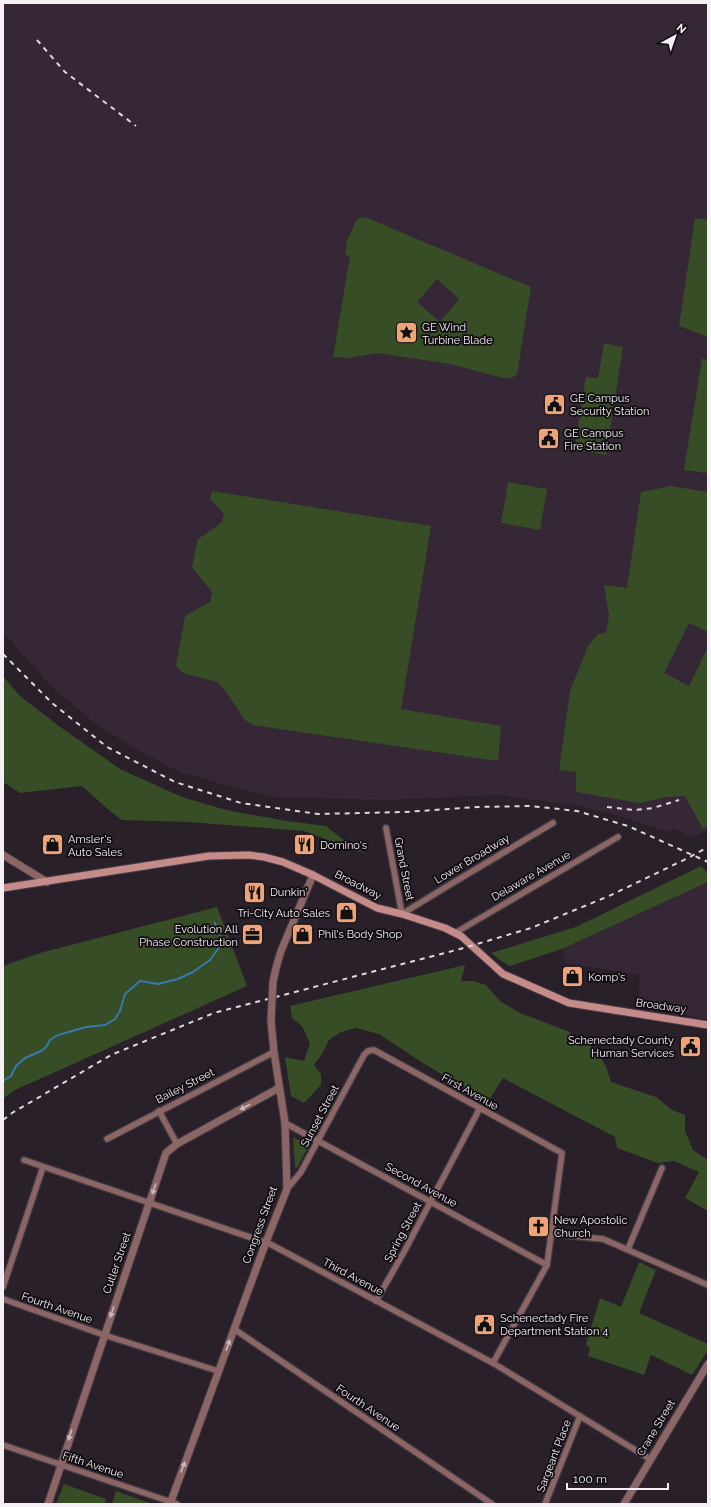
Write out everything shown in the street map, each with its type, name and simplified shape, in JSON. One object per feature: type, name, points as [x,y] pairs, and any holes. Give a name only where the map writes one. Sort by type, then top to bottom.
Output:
[{"type":"main road","name":"Broadway","points":[[3,888],[209,856],[249,855],[264,857],[283,862],[313,874],[377,908],[402,914],[455,933],[461,936],[503,974],[569,1003],[708,1024]]},
{"type":"street","name":"Lower Broadway","points":[[402,914],[554,823]]},
{"type":"street","name":"Grand Street","points":[[386,828],[402,914]]},
{"type":"street","name":"Delaware Avenue","points":[[455,933],[618,837]]},
{"type":"street","points":[[3,855],[47,882]]},
{"type":"street","name":"Congress Street","points":[[173,1503],[218,1371],[287,1189],[285,1123],[274,1052],[271,1021],[273,982],[281,951],[313,874]]},
{"type":"street","name":"First Avenue","points":[[368,1051],[374,1050],[562,1153],[552,1234]]},
{"type":"street","name":"Sunset Street","points":[[287,1189],[302,1172],[364,1055],[368,1051]]},
{"type":"street","name":"Bailey Street","points":[[107,1139],[158,1111],[274,1052]]},
{"type":"street","name":"Cutler Street","points":[[48,1504],[166,1153],[177,1144],[279,1088]]},
{"type":"street","name":"Spring Street","points":[[376,1301],[480,1108]]},
{"type":"street","points":[[158,1111],[177,1144]]},
{"type":"street","name":"Second Avenue","points":[[285,1123],[547,1265]]},
{"type":"street","name":"Third Avenue","points":[[24,1160],[43,1168],[150,1202],[266,1242],[493,1363],[650,1460]]},
{"type":"street","points":[[3,1287],[43,1168]]},
{"type":"street","points":[[628,1249],[662,1168]]},
{"type":"street","points":[[493,1363],[547,1265],[552,1234],[603,1239],[708,1285]]},
{"type":"street","name":"Fourth Avenue","points":[[3,1300],[104,1335],[218,1371]]},
{"type":"street","name":"Fourth Avenue","points":[[234,1329],[482,1501],[492,1504]]},
{"type":"street","name":"Crane Street","points":[[624,1504],[708,1364]]},
{"type":"street","name":"Sargeant Place","points":[[545,1504],[580,1416]]},
{"type":"street","name":"Fifth Avenue","points":[[3,1445],[173,1503]]},
{"type":"shaded area","points":[[3,3],[708,3],[708,830],[691,838],[674,828],[668,832],[623,817],[581,806],[498,795],[385,800],[274,797],[222,784],[180,772],[134,748],[92,721],[55,690],[20,652],[3,632]]},
{"type":"shaded area","points":[[708,882],[708,1020],[638,1005],[640,975],[566,963],[562,949]]},
{"type":"green space","points":[[365,217],[531,287],[517,374],[512,378],[503,378],[450,364],[378,353],[348,358],[333,357],[350,256],[345,255],[347,241],[357,219]],"holes":[[[437,279],[459,299],[440,322],[417,302]]]},
{"type":"green space","points":[[695,218],[708,220],[708,337],[679,326]]},
{"type":"green space","points":[[604,343],[623,347],[606,455],[576,449],[575,446],[586,377],[598,378]]},
{"type":"green space","points":[[702,358],[708,361],[708,473],[684,470]]},
{"type":"green space","points":[[508,482],[547,489],[540,530],[501,523]]},
{"type":"green space","points":[[671,486],[708,492],[708,632],[689,623],[664,673],[689,686],[708,647],[708,826],[703,829],[685,796],[667,797],[639,803],[576,792],[576,772],[559,770],[570,691],[588,646],[598,634],[606,633],[609,615],[604,585],[627,588],[641,492]]},
{"type":"green space","points":[[212,491],[431,526],[401,709],[501,726],[498,761],[253,725],[245,720],[224,689],[217,682],[183,673],[176,666],[185,616],[210,602],[212,592],[192,567],[198,539],[221,523],[224,514],[210,499]]},
{"type":"green space","points":[[3,676],[20,696],[59,726],[120,769],[182,797],[226,810],[287,821],[326,826],[350,845],[368,855],[304,831],[188,822],[122,820],[82,786],[20,793],[3,782]]},
{"type":"green space","points":[[701,866],[708,873],[708,882],[562,949],[510,966],[491,953],[576,927]]},
{"type":"green space","points":[[217,907],[247,986],[13,1091],[3,1099],[3,966],[40,953]]},
{"type":"green space","points":[[465,965],[461,981],[473,981],[486,985],[500,1001],[520,1013],[570,1032],[571,1039],[589,1044],[602,1059],[611,1082],[656,1097],[672,1110],[685,1115],[685,1131],[693,1150],[708,1160],[708,1211],[685,1198],[699,1172],[674,1161],[658,1163],[617,1148],[615,1137],[503,1078],[488,1102],[423,1063],[379,1034],[356,1028],[341,1032],[329,1040],[322,1054],[314,1065],[321,1074],[321,1085],[304,1103],[291,1096],[285,1057],[304,1061],[310,1043],[302,1026],[292,1018],[290,1006]]},
{"type":"green space","points":[[293,1137],[309,1145],[297,1168],[295,1167]]},
{"type":"green space","points":[[639,1262],[656,1270],[639,1313],[708,1344],[708,1350],[692,1375],[651,1355],[644,1375],[588,1356],[590,1348],[586,1344],[600,1298],[621,1307]]},
{"type":"green space","points":[[64,1484],[106,1499],[105,1504],[56,1504]]},
{"type":"green space","points":[[116,1491],[152,1504],[112,1504]]},
{"type":"waterway","points":[[3,1081],[11,1076],[16,1066],[25,1058],[41,1051],[46,1047],[50,1040],[58,1035],[86,1027],[105,1025],[115,1019],[120,1011],[125,994],[140,981],[158,984],[178,979],[193,972],[210,960],[223,942],[215,923]]},
{"type":"railway","points":[[37,40],[65,72],[136,126]]},
{"type":"railway","points":[[3,654],[52,703],[107,747],[175,782],[241,803],[318,814],[405,812],[477,807],[531,806],[577,811],[628,826],[708,862]]},
{"type":"railway","points":[[607,807],[634,810],[653,808],[679,800]]},
{"type":"railway","points":[[3,1120],[12,1113],[111,1055],[214,1013],[460,949],[531,928],[609,896],[708,847]]},
{"type":"place","name":"GE Wind Turbine Blade","points":[[407,333]]},
{"type":"place","name":"GE Campus Security Station","points":[[555,404]]},
{"type":"place","name":"GE Campus Fire Station","points":[[549,439]]},
{"type":"place","name":"Amsler's Auto Sales","points":[[53,845]]},
{"type":"place","name":"Domino's","points":[[305,845]]},
{"type":"place","name":"Dunkin'","points":[[254,892]]},
{"type":"place","name":"Tri-City Auto Sales","points":[[346,913]]},
{"type":"place","name":"Phil's Body Shop","points":[[303,934]]},
{"type":"place","name":"Evolution All Phase Construction","points":[[253,935]]},
{"type":"place","name":"Komp's","points":[[572,977]]},
{"type":"place","name":"Schenectady County Human Services","points":[[690,1046]]},
{"type":"place","name":"New Apostolic Church","points":[[539,1226]]},
{"type":"place","name":"Schenectady Fire Department Station 4","points":[[485,1324]]}]
